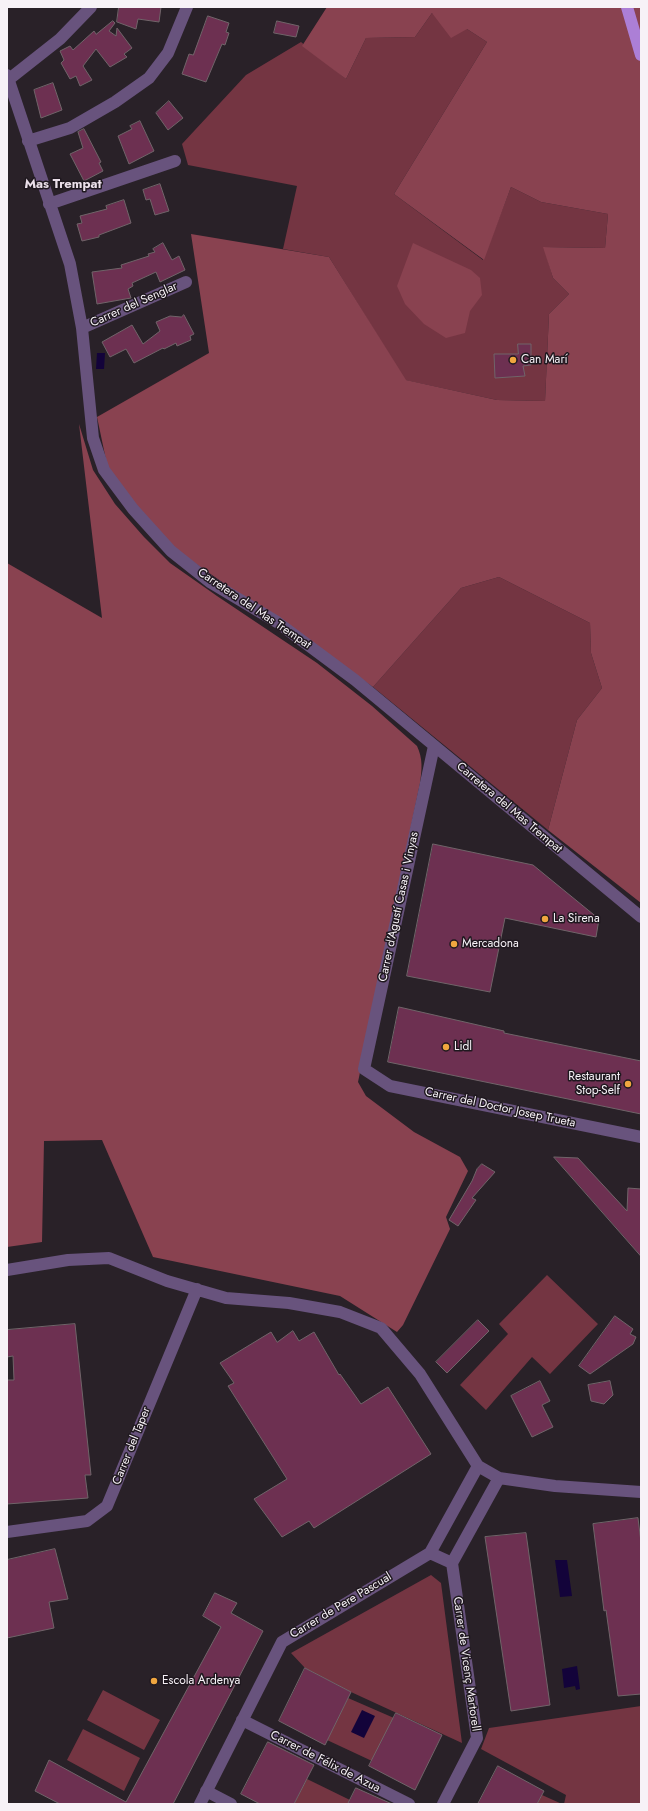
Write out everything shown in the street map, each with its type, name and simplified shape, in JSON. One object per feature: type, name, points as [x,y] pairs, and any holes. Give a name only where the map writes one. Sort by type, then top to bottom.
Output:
[{"type":"main road","points":[[627,7],[641,55]]},
{"type":"street","points":[[8,78],[60,39],[91,7]]},
{"type":"street","points":[[28,141],[70,128],[115,102],[149,78],[168,53],[187,7]]},
{"type":"street","name":"Carretera del Mas Trempat","points":[[8,78],[70,264],[82,328],[93,438],[104,470],[133,509],[171,551],[210,582],[277,622],[355,680],[641,917]]},
{"type":"street","points":[[49,204],[175,162]]},
{"type":"street","name":"Carrer del Senglar","points":[[82,328],[186,282]]},
{"type":"street","name":"Carrer d'Agustí Casas i Vinyas","points":[[364,1069],[434,746]]},
{"type":"street","name":"Carrer del Doctor Josep Trueta","points":[[364,1069],[390,1086],[641,1137]]},
{"type":"street","points":[[7,1270],[68,1260],[109,1258],[167,1281],[226,1298],[289,1303],[340,1312],[381,1328],[420,1374],[478,1466],[499,1478],[555,1486],[641,1492]]},
{"type":"street","name":"Carrer del Taper","points":[[7,1532],[87,1521],[107,1506],[197,1289]]},
{"type":"street","points":[[478,1466],[430,1553],[452,1563],[499,1478]]},
{"type":"street","name":"Carrer de Pere Pascual","points":[[200,1804],[282,1642],[430,1553]]},
{"type":"street","name":"Carrer de Vicenç Martorell","points":[[443,1804],[476,1738],[452,1563]]},
{"type":"street","name":"Carrer de Félix de Azua","points":[[242,1720],[409,1804]]},
{"type":"street","points":[[206,1791],[231,1804]]},
{"type":"shaded area","points":[[327,7],[641,7],[641,903],[548,830],[577,720],[602,688],[591,653],[590,623],[499,577],[461,588],[373,687],[166,543],[109,474],[97,417],[209,353],[191,234],[329,257],[406,380],[497,400],[545,401],[549,314],[569,294],[553,278],[543,247],[605,248],[608,214],[541,202],[511,187],[484,260],[394,194],[487,42],[467,29],[451,38],[432,13],[415,37],[366,38],[346,79],[302,46]]},
{"type":"shaded area","points":[[432,13],[467,29],[487,42],[394,194],[483,260],[511,187],[541,202],[608,214],[605,248],[544,247],[553,278],[569,294],[549,314],[545,401],[497,400],[405,380],[329,257],[283,249],[297,186],[188,165],[182,144],[246,75],[301,42],[346,79],[366,38],[415,37]]},
{"type":"shaded area","points":[[413,243],[471,270],[480,278],[482,295],[470,311],[465,333],[446,338],[424,324],[405,304],[397,286]]},
{"type":"shaded area","points":[[97,353],[105,353],[104,369],[96,369]]},
{"type":"shaded area","points":[[79,424],[93,470],[115,504],[144,537],[170,563],[317,663],[372,706],[417,746],[419,751],[422,764],[420,783],[358,1082],[366,1096],[414,1132],[460,1157],[468,1171],[446,1217],[450,1229],[403,1325],[397,1332],[340,1296],[153,1257],[102,1140],[44,1141],[42,1242],[7,1247],[7,563],[102,618]]},
{"type":"shaded area","points":[[499,577],[590,623],[591,653],[602,688],[577,720],[548,830],[373,687],[461,588]]},
{"type":"shaded area","points":[[547,1275],[598,1324],[550,1374],[532,1357],[486,1410],[460,1385],[508,1334],[499,1324]]},
{"type":"shaded area","points":[[555,1560],[567,1560],[572,1596],[560,1597]]},
{"type":"shaded area","points":[[431,1575],[441,1583],[462,1743],[351,1692],[305,1668],[291,1653]]},
{"type":"shaded area","points":[[577,1666],[580,1689],[576,1690],[575,1686],[564,1688],[562,1669]]},
{"type":"shaded area","points":[[103,1690],[160,1720],[144,1750],[87,1720]]},
{"type":"shaded area","points":[[348,1698],[394,1718],[372,1761],[327,1740]]},
{"type":"shaded area","points":[[641,1706],[641,1804],[564,1804],[566,1795],[481,1749],[489,1728]]},
{"type":"shaded area","points":[[362,1710],[375,1716],[364,1738],[351,1732]]},
{"type":"shaded area","points":[[83,1729],[140,1758],[124,1791],[67,1760]]},
{"type":"shaded area","points":[[307,1779],[350,1800],[348,1804],[294,1804]]},
{"type":"shaded area","points":[[542,1795],[562,1804],[537,1804]]},
{"type":"building","points":[[119,7],[161,7],[159,22],[138,19],[136,29],[117,22]]},
{"type":"building","points":[[208,16],[229,23],[226,32],[229,33],[225,45],[222,44],[206,82],[182,74],[189,54],[193,55]]},
{"type":"building","points":[[113,21],[115,23],[109,31],[116,36],[117,28],[132,48],[124,54],[127,57],[110,67],[96,49],[83,66],[92,80],[80,86],[76,76],[70,79],[61,63],[64,60],[60,51],[70,46],[73,50],[94,31],[96,34]]},
{"type":"building","points":[[277,21],[299,26],[296,37],[274,33]]},
{"type":"building","points":[[53,83],[62,110],[41,118],[34,90]]},
{"type":"building","points":[[169,101],[183,118],[168,130],[156,113]]},
{"type":"building","points":[[140,121],[154,151],[129,164],[118,136],[132,129],[130,126]]},
{"type":"building","points":[[84,129],[101,162],[99,163],[103,171],[84,181],[70,154],[83,148],[78,132]]},
{"type":"building","points":[[160,184],[169,211],[155,215],[150,199],[146,200],[143,190]]},
{"type":"building","points":[[124,200],[131,223],[99,235],[99,237],[82,241],[77,224],[82,223],[80,216],[107,209],[106,206]]},
{"type":"building","points":[[163,243],[172,260],[179,256],[185,270],[160,282],[156,272],[132,283],[133,286],[128,289],[131,298],[97,304],[92,272],[122,268],[121,265],[149,256],[148,254],[155,252],[153,249]]},
{"type":"building","points":[[184,315],[194,334],[190,336],[191,340],[177,346],[176,343],[164,349],[163,348],[134,363],[126,349],[110,357],[102,342],[132,325],[143,344],[160,331],[156,322],[170,316],[181,317]]},
{"type":"building","name":"Can Marí","points":[[518,344],[531,344],[531,365],[523,366],[525,376],[495,378],[494,354],[518,354]]},
{"type":"building","points":[[433,844],[533,865],[599,919],[596,937],[505,918],[490,992],[407,976]]},
{"type":"building","points":[[399,1007],[504,1031],[504,1033],[641,1061],[641,1114],[388,1062]]},
{"type":"building","points":[[554,1157],[578,1158],[627,1211],[628,1188],[641,1189],[641,1256]]},
{"type":"building","points":[[482,1164],[495,1172],[472,1198],[476,1200],[458,1226],[449,1220],[472,1181],[477,1169]]},
{"type":"building","points":[[615,1316],[633,1329],[630,1334],[636,1337],[633,1344],[590,1374],[579,1366]]},
{"type":"building","points":[[478,1320],[489,1331],[447,1373],[436,1362]]},
{"type":"building","points":[[75,1324],[91,1475],[85,1475],[88,1498],[7,1504],[7,1380],[14,1380],[13,1356],[7,1357],[7,1330]]},
{"type":"building","points":[[293,1331],[299,1341],[314,1332],[339,1375],[340,1374],[361,1404],[388,1387],[431,1454],[314,1528],[309,1521],[282,1537],[254,1499],[287,1479],[228,1386],[234,1383],[220,1363],[271,1332],[277,1342]]},
{"type":"building","points":[[540,1381],[550,1401],[542,1405],[553,1427],[532,1437],[511,1396]]},
{"type":"building","points":[[610,1381],[613,1395],[604,1404],[591,1401],[588,1385]]},
{"type":"building","points":[[638,1518],[641,1542],[641,1694],[618,1696],[606,1610],[604,1611],[593,1524]]},
{"type":"building","points":[[526,1533],[550,1705],[511,1711],[485,1537]]},
{"type":"building","points":[[55,1549],[68,1599],[49,1602],[54,1628],[7,1638],[7,1560]]},
{"type":"building","points":[[215,1593],[237,1603],[231,1613],[263,1631],[173,1804],[60,1804],[35,1791],[49,1760],[126,1802],[221,1627],[203,1616]]},
{"type":"building","points":[[305,1668],[351,1692],[325,1745],[279,1721]]},
{"type":"building","points":[[396,1713],[442,1735],[415,1790],[369,1766]]},
{"type":"building","points":[[268,1742],[314,1765],[294,1804],[260,1804],[241,1794]]},
{"type":"building","points":[[498,1766],[544,1791],[537,1804],[478,1804]]},
{"type":"building","points":[[356,1788],[392,1804],[348,1804]]},
{"type":"place","name":"Can Marí","points":[[513,360]]},
{"type":"place","name":"La Sirena","points":[[545,919]]},
{"type":"place","name":"Mercadona","points":[[454,944]]},
{"type":"place","name":"Lidl","points":[[446,1047]]},
{"type":"place","name":"Restaurant Stop-Self","points":[[628,1084]]},
{"type":"place","name":"Escola Ardenya","points":[[154,1681]]},
{"type":"district","name":"Mas Trempat","points":[[63,185]]}]
